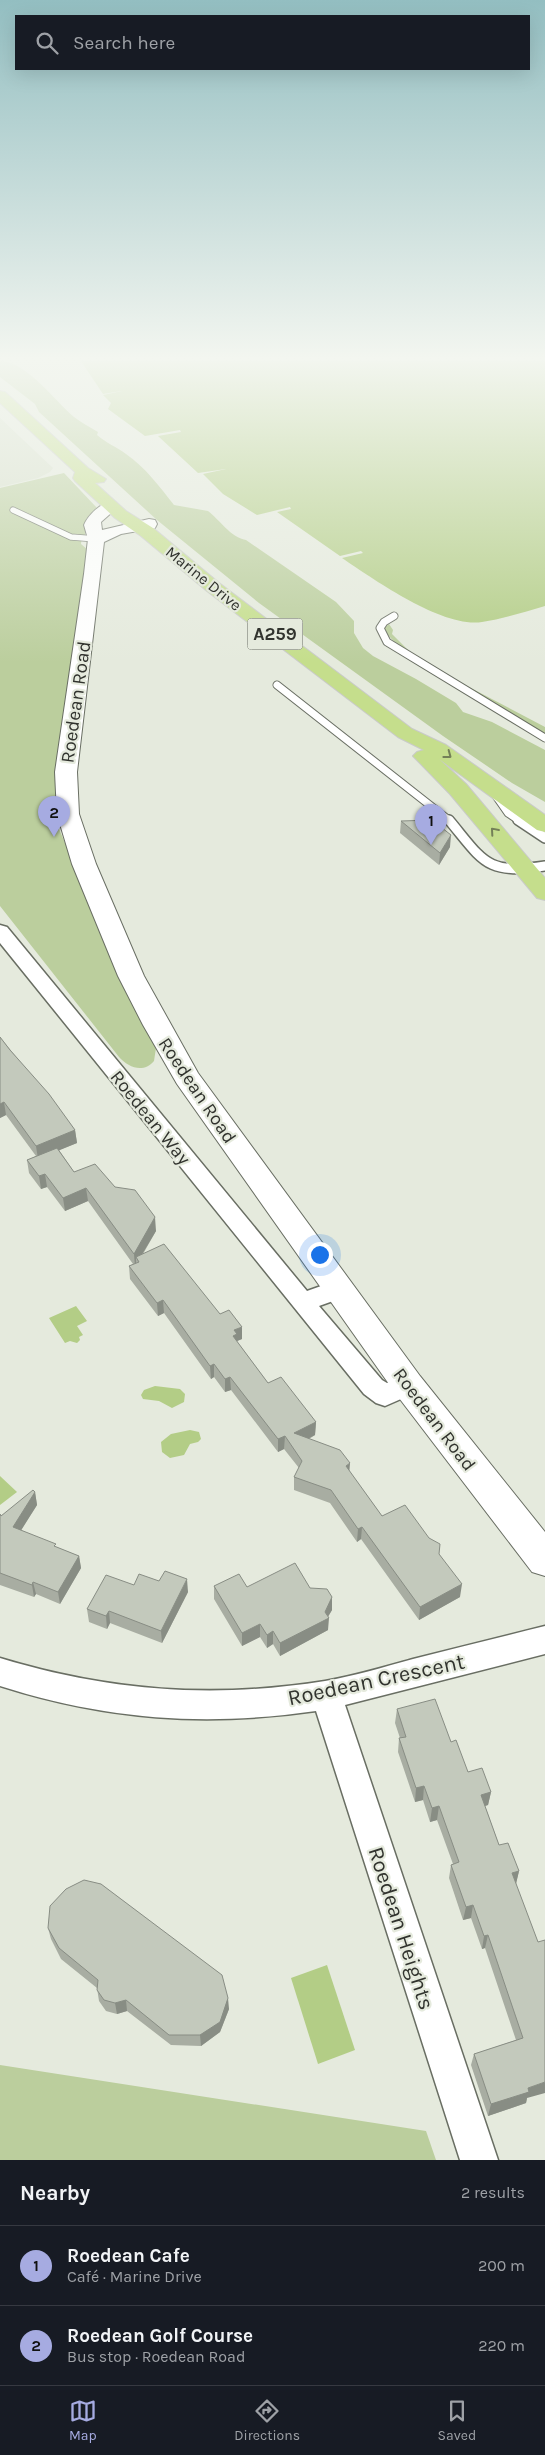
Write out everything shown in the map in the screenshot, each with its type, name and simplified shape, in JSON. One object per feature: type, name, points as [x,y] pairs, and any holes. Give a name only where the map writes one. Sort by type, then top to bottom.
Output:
[{"type":"main road","name":"Marine Drive","points":[[73,462],[83,471],[93,474],[144,528],[212,587],[405,732],[439,749],[545,825]]},
{"type":"main road","name":"Marine Drive","points":[[83,471],[81,478],[111,506],[144,528]]},
{"type":"main road","name":"Roedean Road","points":[[111,506],[94,520],[92,525],[96,539],[66,772],[68,814],[71,828],[127,967],[156,1026],[187,1078],[408,1385],[545,1560]]},
{"type":"main road","points":[[96,539],[109,532],[144,528]]},
{"type":"main road","name":"Marine Drive","points":[[405,732],[421,754],[458,788],[535,867],[545,893]]},
{"type":"street","name":"Roedean Way","points":[[0,931],[302,1303],[381,1394],[389,1395],[408,1385]]},
{"type":"street","points":[[302,1303],[338,1288]]},
{"type":"street","name":"Roedean Crescent","points":[[0,1672],[74,1693],[122,1702],[179,1706],[248,1705],[326,1695],[545,1640]]},
{"type":"street","name":"Roedean Heights","points":[[326,1695],[479,2160]]},
{"type":"lane","points":[[13,510],[71,537],[96,539]]},
{"type":"lane","points":[[394,616],[384,622],[380,628],[387,642],[397,650],[545,738]]},
{"type":"lane","points":[[277,685],[448,819],[482,861],[492,866],[535,867]]},
{"type":"lane","points":[[489,786],[508,813],[545,838]]},
{"type":"shaded area","points":[[0,462],[46,462],[53,468],[50,472],[38,478],[0,487]]},
{"type":"shaded area","points":[[93,462],[136,462],[174,505],[208,511],[235,535],[246,540],[336,602],[354,621],[354,633],[363,648],[373,656],[456,703],[463,712],[492,722],[545,750],[545,802],[512,783],[443,736],[259,603],[157,520]]},
{"type":"shaded area","points":[[186,462],[545,462],[545,606],[482,622],[466,622],[448,618],[390,590],[342,558],[363,553],[361,551],[340,556],[277,512],[291,509],[290,507],[257,515],[223,494],[203,474],[226,469],[198,473]]},
{"type":"shaded area","points":[[64,473],[97,508],[86,519],[85,535],[82,536],[81,544],[88,550],[55,787],[57,824],[121,977],[156,1048],[154,1061],[150,1065],[140,1068],[127,1064],[119,1057],[0,906],[0,488]]},
{"type":"shaded area","points":[[389,624],[393,630],[392,634],[411,653],[446,675],[545,727],[545,734],[457,685],[409,654],[393,640],[384,628]]},
{"type":"shaded area","points":[[76,1306],[87,1321],[77,1326],[83,1335],[79,1337],[80,1340],[77,1343],[70,1341],[65,1343],[49,1318]]},
{"type":"shaded area","points":[[155,1386],[180,1389],[185,1394],[184,1402],[172,1408],[159,1401],[143,1399],[141,1395],[144,1390]]},
{"type":"shaded area","points":[[190,1430],[199,1432],[201,1439],[190,1444],[184,1455],[170,1458],[162,1452],[161,1442],[171,1434]]},
{"type":"shaded area","points":[[0,1476],[17,1492],[0,1505]]},
{"type":"shaded area","points":[[327,1965],[355,2050],[318,2064],[291,1978]]},
{"type":"shaded area","points":[[0,2065],[426,2131],[436,2160],[0,2160]]},
{"type":"building","points":[[432,820],[451,835],[440,853],[401,821]]},
{"type":"building","points":[[0,1037],[49,1094],[75,1130],[36,1146],[4,1102],[0,1104]]},
{"type":"building","points":[[57,1148],[74,1172],[95,1164],[115,1187],[135,1190],[155,1217],[134,1254],[86,1188],[63,1198],[45,1174],[39,1176],[27,1160]]},
{"type":"building","points":[[164,1244],[220,1314],[229,1310],[242,1327],[234,1330],[237,1334],[233,1336],[268,1383],[281,1377],[316,1422],[294,1433],[340,1450],[350,1463],[346,1466],[382,1516],[405,1505],[429,1538],[440,1544],[439,1554],[462,1584],[420,1607],[362,1527],[358,1529],[331,1490],[294,1477],[302,1461],[285,1436],[278,1439],[230,1377],[225,1379],[214,1364],[210,1366],[163,1300],[157,1303],[129,1266],[139,1262],[136,1257]]},
{"type":"building","points":[[33,1490],[35,1492],[13,1527],[56,1544],[54,1546],[79,1556],[58,1592],[33,1582],[32,1585],[0,1573],[0,1514],[1,1516]]},
{"type":"building","points":[[295,1563],[310,1588],[327,1589],[332,1597],[325,1612],[329,1618],[280,1643],[273,1631],[267,1635],[260,1624],[242,1633],[214,1586],[239,1574],[247,1587]]},
{"type":"building","points":[[165,1571],[187,1579],[161,1631],[109,1611],[106,1616],[87,1609],[106,1575],[134,1585],[139,1574],[159,1581]]},
{"type":"building","points":[[435,1699],[451,1742],[456,1740],[468,1772],[482,1768],[491,1792],[481,1795],[499,1845],[508,1843],[519,1871],[512,1873],[538,1942],[545,1940],[545,2082],[528,2088],[529,2092],[491,2104],[474,2054],[523,2038],[488,1935],[484,1936],[473,1905],[466,1907],[451,1865],[459,1862],[439,1806],[432,1808],[424,1786],[416,1788],[399,1738],[406,1737],[397,1709]]},
{"type":"building","points":[[84,1880],[101,1884],[222,1975],[228,1998],[220,2022],[200,2035],[169,2035],[126,2000],[115,2003],[104,2000],[97,1990],[98,1980],[59,1948],[48,1928],[50,1906],[66,1889]]},
{"type":"place","name":"Roedean Golf Course","points":[[54,837]]},
{"type":"place","name":"Roedean Cafe","points":[[431,845]]}]
